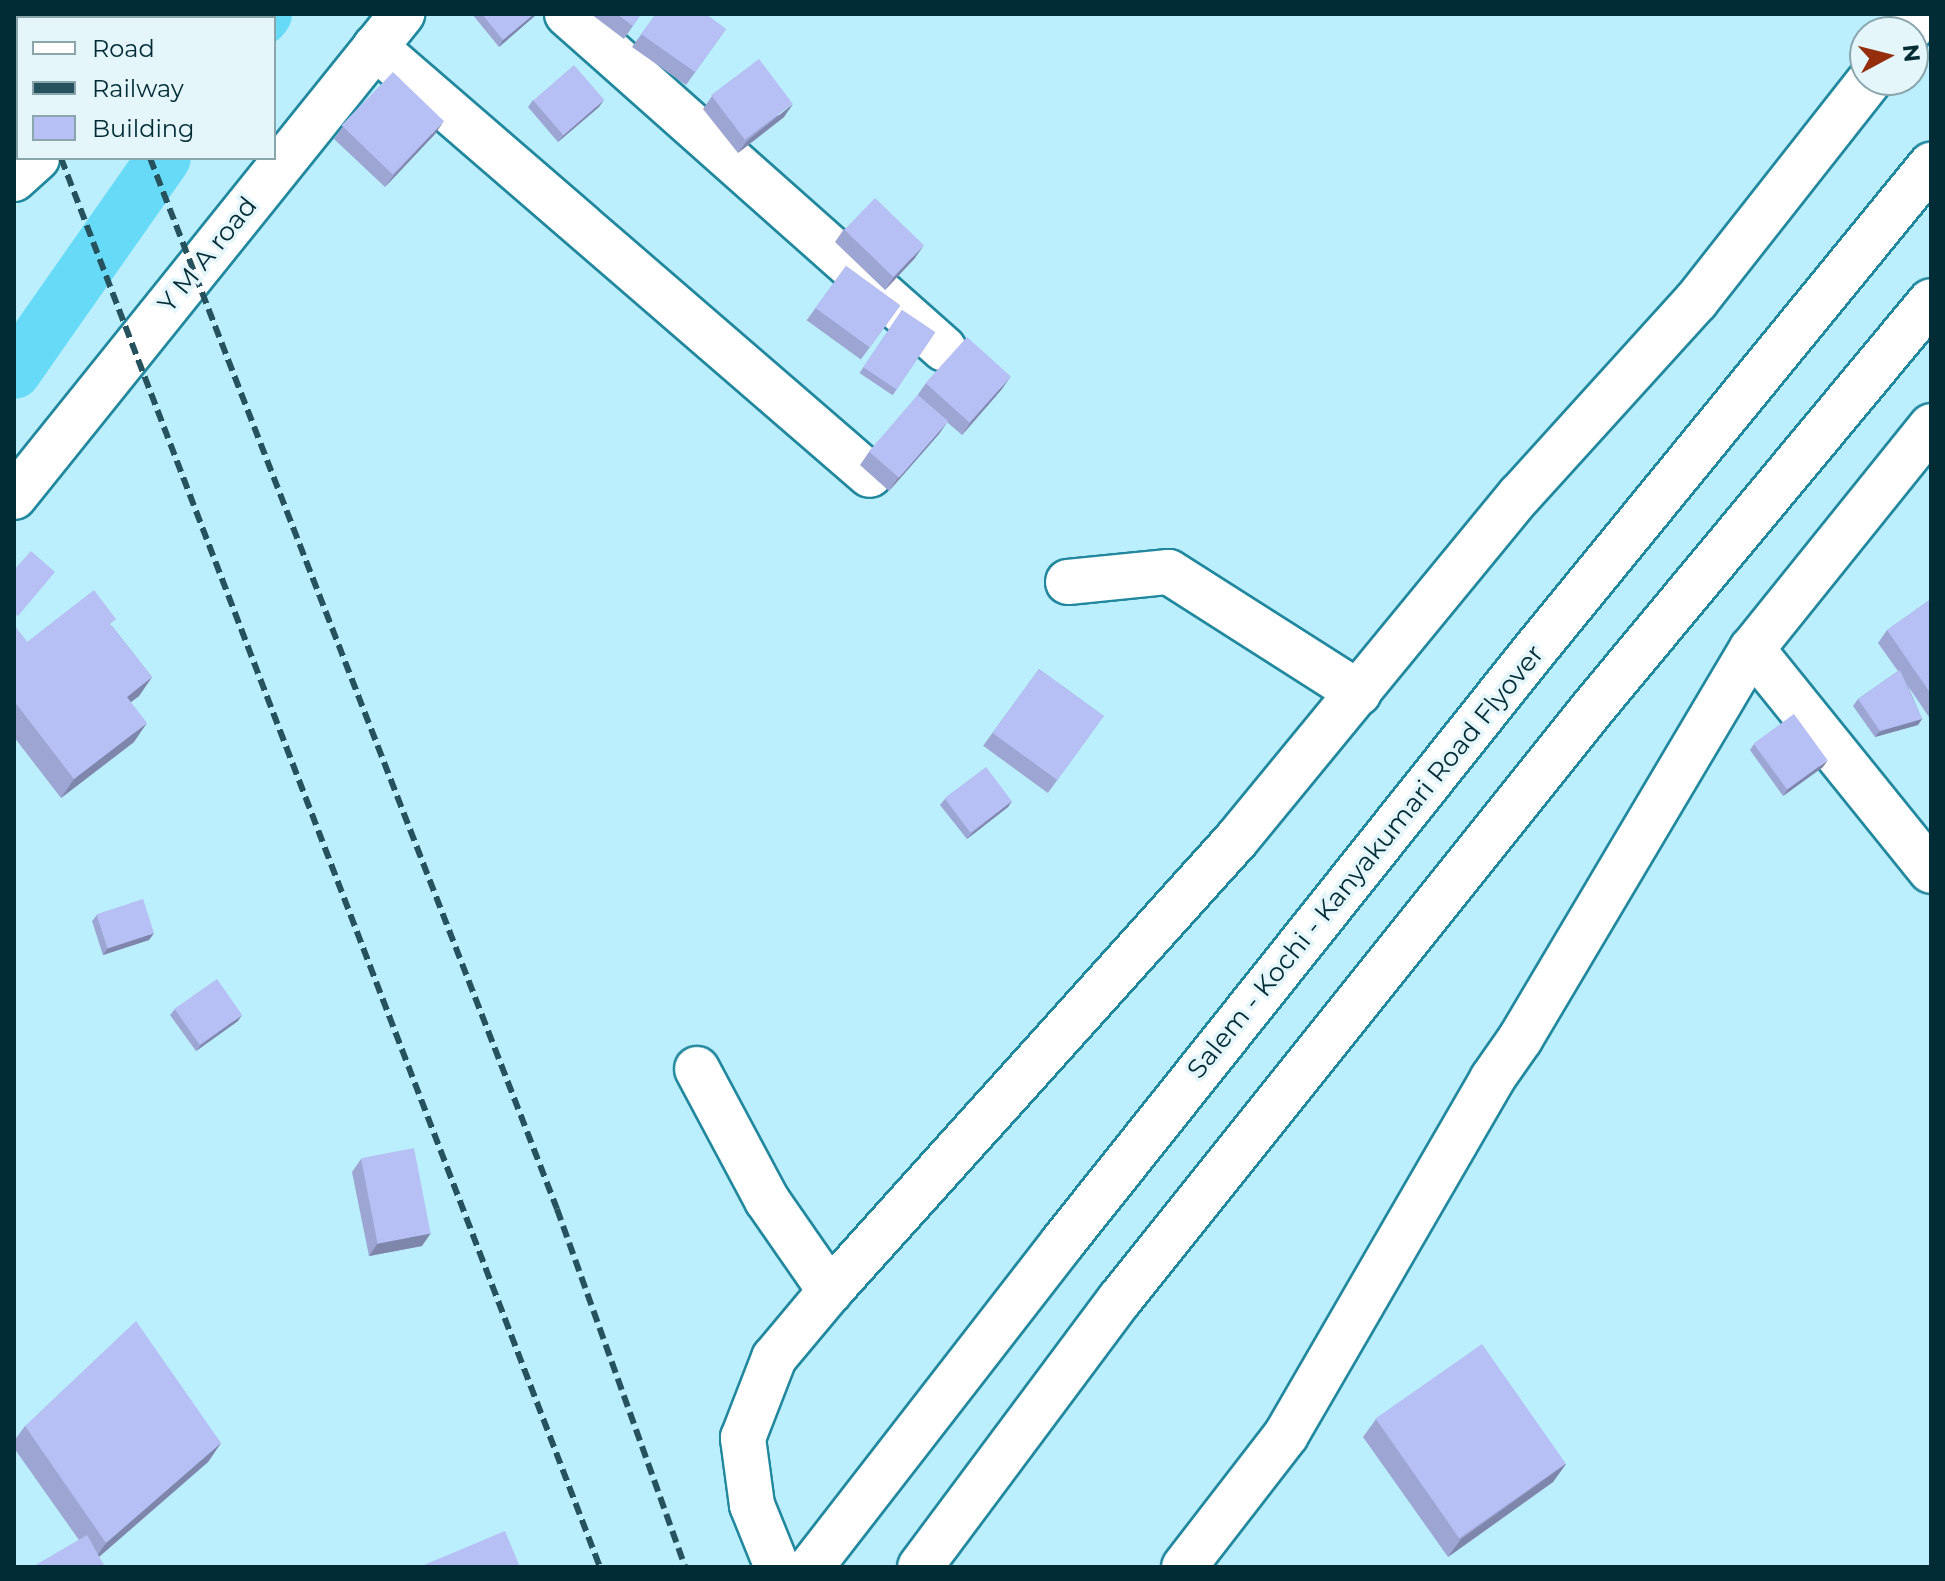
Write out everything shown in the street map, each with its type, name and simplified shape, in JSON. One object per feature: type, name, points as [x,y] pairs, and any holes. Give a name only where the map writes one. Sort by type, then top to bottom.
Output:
[{"type":"main road","name":"Y M A road","points":[[14,497],[402,14]]},
{"type":"main road","points":[[567,14],[944,349]]},
{"type":"main road","points":[[375,47],[870,475]]},
{"type":"main road","points":[[777,1567],[752,1505],[743,1438],[774,1358],[830,1291],[1237,839],[1520,495],[1696,301],[1857,96]]},
{"type":"main road","points":[[14,179],[35,160]]},
{"type":"main road","name":"Salem - Kochi - Kanyakumari Road Flyover","points":[[811,1567],[1063,1242],[1534,651],[1931,165]]},
{"type":"main road","points":[[920,1567],[1120,1299],[1592,709],[1931,301]]},
{"type":"main road","points":[[1184,1567],[1286,1435],[1492,1079],[1520,1039],[1752,649],[1931,426]]},
{"type":"main road","points":[[1068,582],[1169,572],[1359,693]]},
{"type":"main road","points":[[1752,649],[1931,871]]},
{"type":"main road","points":[[697,1069],[767,1200],[830,1291]]},
{"type":"building","points":[[482,14],[534,14],[503,40]]},
{"type":"building","points":[[617,14],[641,14],[633,26]]},
{"type":"building","points":[[656,14],[706,14],[726,29],[695,72],[641,34]]},
{"type":"building","points":[[759,59],[793,104],[745,140],[711,95]]},
{"type":"building","points":[[574,65],[604,100],[563,135],[533,100]]},
{"type":"building","points":[[393,72],[444,121],[393,175],[342,125]]},
{"type":"building","points":[[875,198],[924,245],[893,277],[844,230]]},
{"type":"building","points":[[846,266],[900,305],[870,347],[815,308]]},
{"type":"building","points":[[902,310],[935,332],[897,390],[863,367]]},
{"type":"building","points":[[967,337],[1011,376],[969,423],[926,383]]},
{"type":"building","points":[[918,395],[948,421],[899,478],[869,452]]},
{"type":"building","points":[[31,551],[55,572],[18,616],[14,613],[14,570]]},
{"type":"building","points":[[94,590],[116,619],[110,624],[152,677],[127,697],[147,723],[74,779],[14,701],[14,625],[27,642]]},
{"type":"building","points":[[1931,599],[1931,694],[1887,630]]},
{"type":"building","points":[[1039,669],[1104,716],[1057,780],[993,733]]},
{"type":"building","points":[[1900,670],[1922,719],[1880,731],[1858,699]]},
{"type":"building","points":[[1794,714],[1828,760],[1787,790],[1754,743]]},
{"type":"building","points":[[986,767],[1012,801],[970,833],[944,798]]},
{"type":"building","points":[[143,899],[154,933],[108,948],[96,914]]},
{"type":"building","points":[[217,979],[242,1015],[200,1045],[174,1009]]},
{"type":"building","points":[[414,1148],[431,1233],[378,1244],[361,1158]]},
{"type":"building","points":[[136,1321],[221,1443],[106,1543],[25,1426]]},
{"type":"building","points":[[1482,1344],[1566,1464],[1459,1538],[1376,1419]]},
{"type":"building","points":[[505,1531],[520,1567],[419,1567]]},
{"type":"building","points":[[87,1535],[105,1567],[32,1567]]},
{"type":"waterway","points":[[14,372],[163,160]]},
{"type":"railway","points":[[14,35],[16,40]]},
{"type":"railway","points":[[62,160],[600,1567]]},
{"type":"railway","points":[[151,160],[557,1209],[685,1567]]}]
